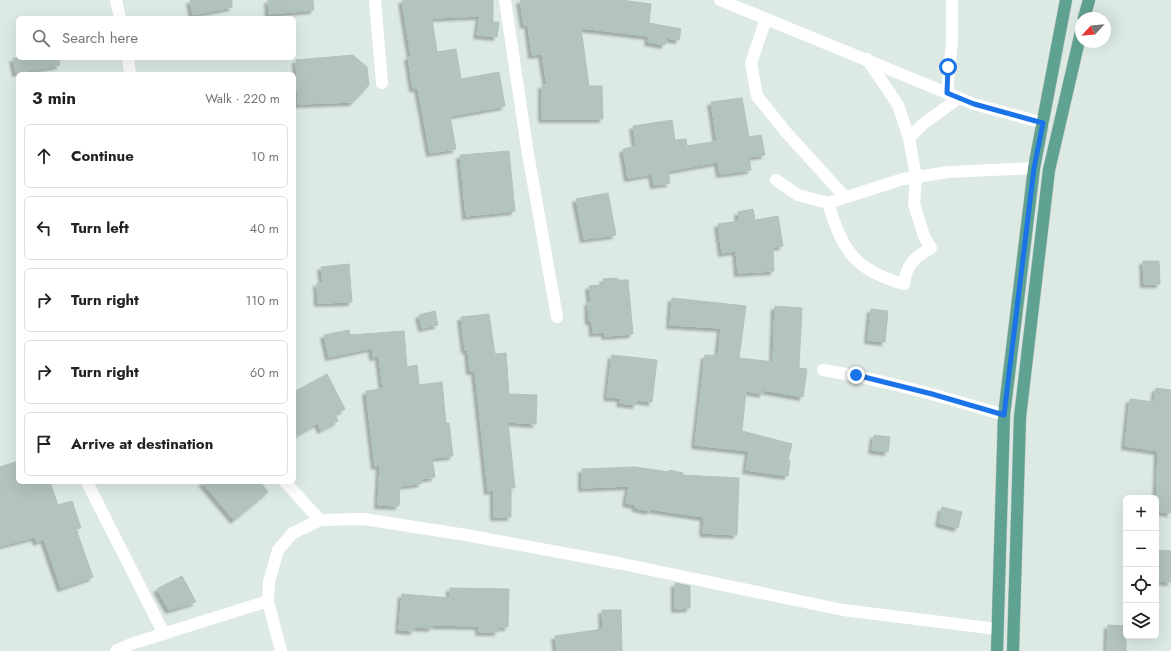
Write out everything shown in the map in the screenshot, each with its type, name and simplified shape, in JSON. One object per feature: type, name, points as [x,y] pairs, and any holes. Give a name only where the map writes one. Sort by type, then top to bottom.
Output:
[{"type":"main road","points":[[997,651],[1004,415],[1034,168],[1066,0]]},
{"type":"main road","points":[[1086,12],[1089,0]]},
{"type":"main road","points":[[1013,651],[1020,417],[1049,170],[1077,48]]},
{"type":"street","points":[[116,0],[120,16]]},
{"type":"street","points":[[375,0],[382,84]]},
{"type":"street","points":[[505,0],[527,148],[557,317]]},
{"type":"street","points":[[720,0],[959,98],[1001,112],[1043,123]]},
{"type":"street","points":[[947,93],[952,41],[952,0]]},
{"type":"street","points":[[766,18],[750,63],[757,96],[785,132],[845,197]]},
{"type":"street","points":[[828,202],[837,232],[853,257],[873,274],[904,284],[906,271],[913,260],[931,248],[924,236],[914,204],[916,177],[909,138],[898,105],[867,59]]},
{"type":"street","points":[[128,60],[130,72]]},
{"type":"street","points":[[909,138],[923,124],[959,98]]},
{"type":"street","points":[[776,180],[798,195],[828,202],[896,181],[916,177],[949,172],[1034,168]]},
{"type":"street","points":[[823,370],[856,375],[932,394],[1004,415]]},
{"type":"street","points":[[89,484],[164,634]]},
{"type":"street","points":[[287,484],[320,520]]},
{"type":"street","points":[[281,651],[268,601],[269,582],[278,550],[293,533],[320,520],[363,519],[466,535],[618,563],[844,610],[998,629]]},
{"type":"street","points":[[116,651],[130,644],[268,601]]},
{"type":"building","points":[[190,0],[232,0],[232,7],[193,15]]},
{"type":"building","points":[[268,0],[313,0],[314,10],[269,14]]},
{"type":"building","points":[[402,0],[493,0],[493,22],[499,22],[497,37],[477,35],[480,16],[432,18],[437,52],[456,49],[461,79],[499,72],[505,106],[450,116],[456,149],[430,153],[418,88],[413,88],[408,57],[411,56]]},
{"type":"building","points":[[520,0],[621,0],[651,4],[649,23],[681,29],[679,40],[666,38],[665,45],[648,42],[649,36],[581,28],[589,86],[602,86],[603,119],[542,119],[542,85],[547,85],[542,54],[532,55],[528,24],[524,25]]},
{"type":"building","points":[[353,55],[367,67],[369,85],[353,102],[298,104],[296,60]]},
{"type":"building","points":[[13,58],[16,58],[16,60],[59,60],[60,65],[16,73]]},
{"type":"building","points":[[742,98],[749,137],[761,135],[765,155],[749,157],[751,170],[720,174],[718,162],[668,171],[670,183],[654,185],[652,174],[628,178],[623,149],[636,146],[633,126],[672,120],[675,140],[686,139],[687,146],[717,141],[711,102]]},
{"type":"building","points":[[509,151],[515,211],[466,216],[460,155]]},
{"type":"building","points":[[608,193],[616,235],[584,239],[576,199]]},
{"type":"building","points":[[753,209],[755,220],[778,216],[783,246],[773,247],[774,271],[738,273],[736,251],[722,253],[718,224],[739,221],[738,212]]},
{"type":"building","points":[[1143,261],[1159,261],[1160,284],[1144,284]]},
{"type":"building","points":[[349,264],[352,302],[318,303],[317,283],[323,283],[321,267]]},
{"type":"building","points":[[617,278],[618,280],[628,280],[633,334],[605,336],[605,332],[593,333],[592,321],[589,321],[588,302],[591,302],[589,286],[604,285],[603,279]]},
{"type":"building","points":[[672,298],[746,306],[739,358],[773,362],[775,306],[802,308],[799,368],[807,369],[803,397],[763,390],[763,394],[746,391],[742,431],[792,444],[788,460],[790,461],[788,476],[746,470],[749,451],[695,445],[705,355],[718,356],[721,328],[670,325]]},
{"type":"building","points":[[871,309],[888,311],[885,342],[868,340]]},
{"type":"building","points":[[435,311],[438,325],[422,328],[419,315]]},
{"type":"building","points":[[489,314],[495,354],[506,353],[509,394],[537,395],[536,424],[508,422],[515,488],[511,488],[511,517],[494,517],[494,490],[488,491],[475,371],[470,371],[468,350],[465,350],[461,317]]},
{"type":"building","points":[[349,330],[350,335],[404,331],[407,367],[417,365],[419,385],[442,382],[446,423],[449,423],[453,456],[432,458],[435,477],[421,479],[422,483],[400,486],[399,506],[378,505],[380,465],[375,466],[366,391],[383,389],[379,356],[373,357],[372,348],[329,357],[324,335]]},
{"type":"building","points":[[612,355],[657,360],[652,402],[637,400],[636,405],[620,403],[621,398],[607,397]]},
{"type":"building","points":[[327,374],[345,409],[335,414],[338,421],[321,430],[318,423],[296,435],[296,391]]},
{"type":"building","points":[[1156,388],[1171,390],[1171,513],[1159,511],[1159,495],[1157,495],[1158,451],[1125,446],[1130,399],[1154,402]]},
{"type":"building","points":[[874,435],[890,437],[888,452],[872,450]]},
{"type":"building","points":[[16,462],[16,484],[51,484],[58,505],[72,501],[81,528],[76,529],[93,577],[61,588],[44,539],[37,542],[35,537],[0,546],[0,467]]},
{"type":"building","points":[[635,467],[669,472],[669,470],[683,473],[682,475],[739,478],[737,535],[703,533],[704,517],[636,508],[636,505],[626,503],[629,486],[582,488],[582,469]]},
{"type":"building","points":[[204,484],[262,484],[268,492],[234,520]]},
{"type":"building","points":[[942,507],[962,512],[958,528],[939,523]]},
{"type":"building","points":[[1159,550],[1171,551],[1171,582],[1159,581]]},
{"type":"building","points":[[182,576],[196,602],[169,610],[157,589]]},
{"type":"building","points":[[675,583],[690,586],[690,608],[675,609]]},
{"type":"building","points":[[450,588],[509,589],[508,627],[498,627],[498,632],[479,632],[479,626],[432,625],[432,628],[414,627],[414,631],[399,630],[402,594],[450,598]]},
{"type":"building","points":[[602,610],[621,610],[622,651],[557,651],[555,636],[603,629]]},
{"type":"building","points":[[1108,625],[1123,626],[1123,639],[1126,639],[1126,651],[1107,651]]},
{"type":"route","points":[[856,375],[932,394],[1004,415],[1034,168],[1043,123],[974,104],[947,93],[948,67]]}]
